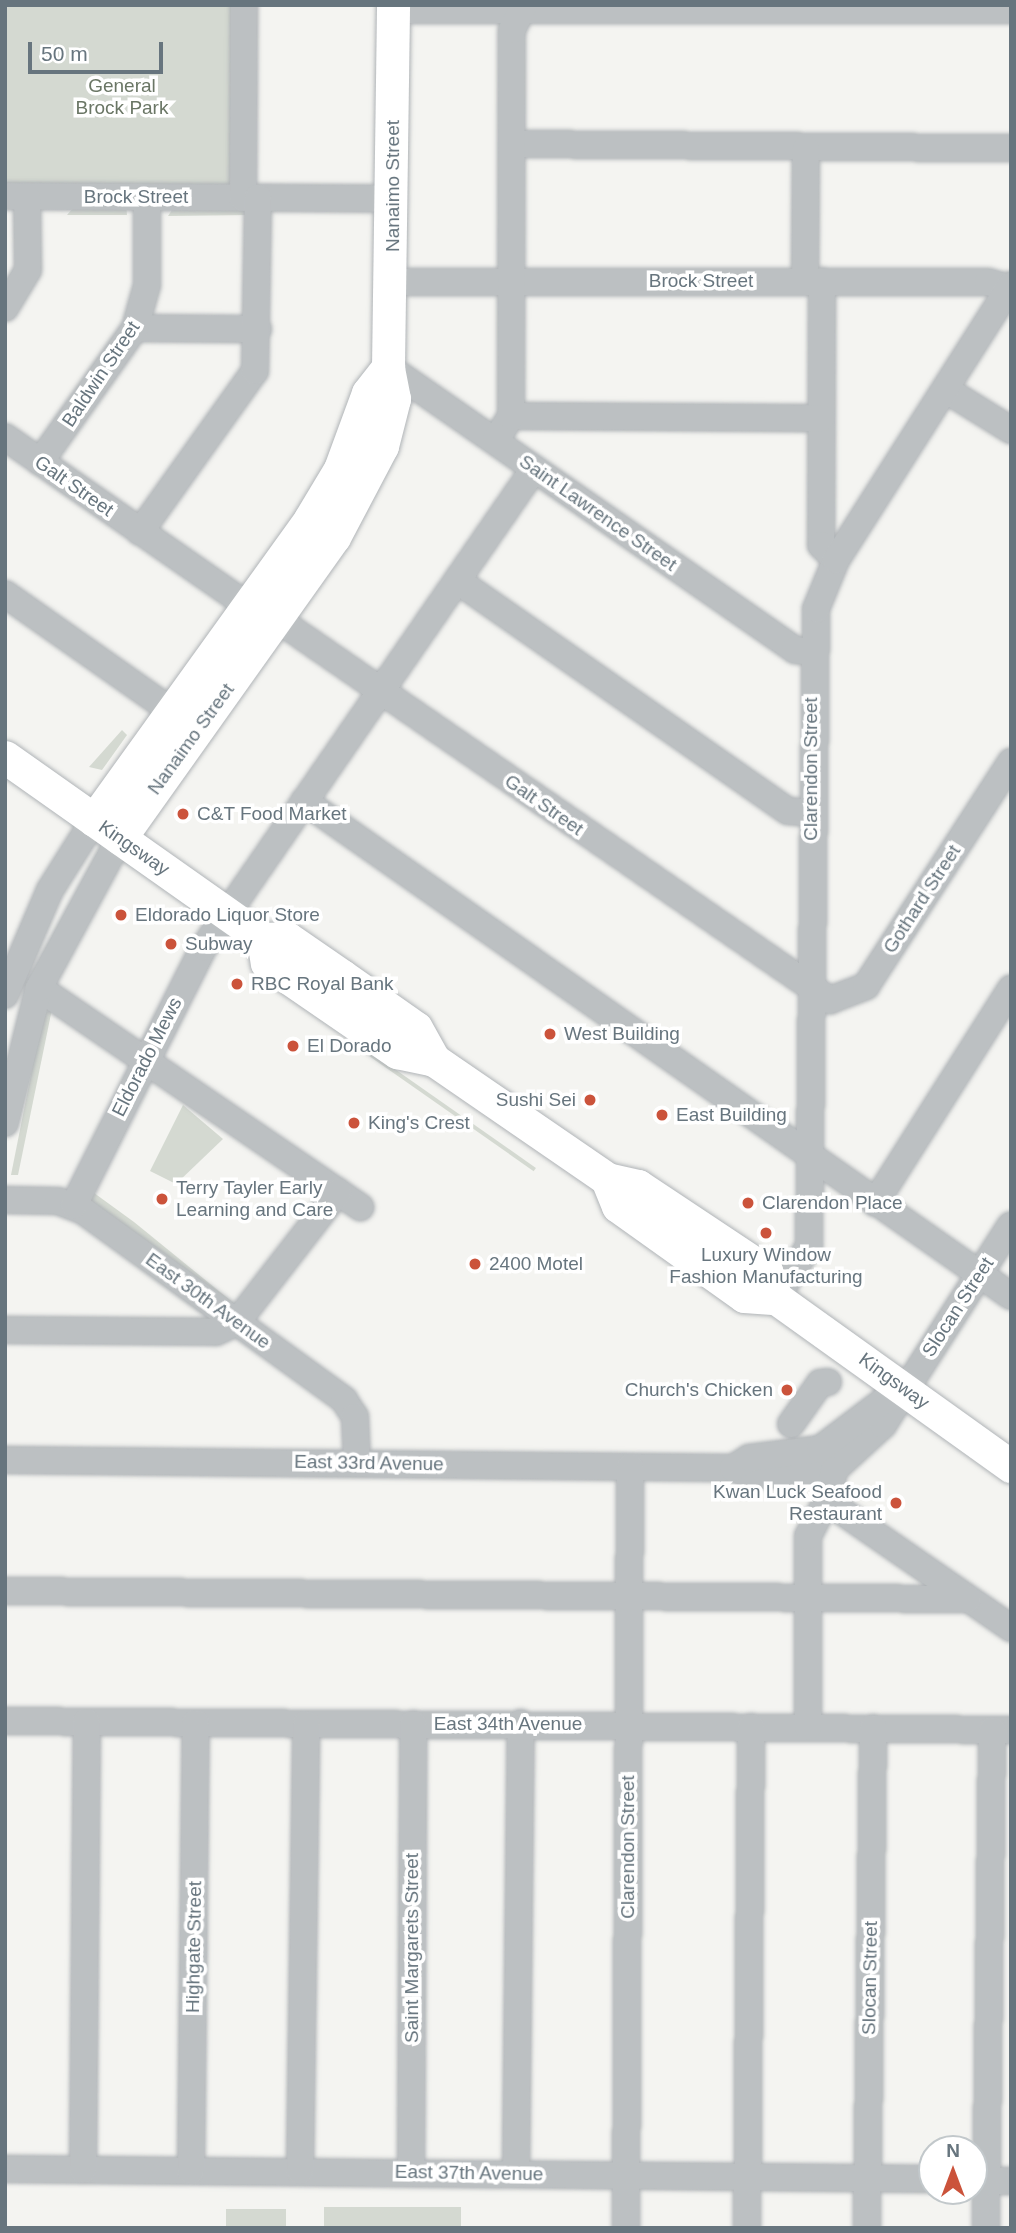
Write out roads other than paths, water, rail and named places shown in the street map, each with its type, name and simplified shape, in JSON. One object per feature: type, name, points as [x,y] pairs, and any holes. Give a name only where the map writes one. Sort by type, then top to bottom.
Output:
[{"type":"main road","name":"Nanaimo Street","points":[[107,829],[277,620],[362,494],[394,399],[388,367],[393,282],[393,8]]},
{"type":"main road","name":"Nanaimo Street","points":[[107,829],[173,712],[310,519],[340,469],[368,393],[388,367]]},
{"type":"main road","name":"Kingsway","points":[[5,757],[263,939],[267,963],[397,1052],[434,1060],[607,1179],[618,1206],[744,1296],[776,1298],[1011,1466]]},
{"type":"street","points":[[140,532],[248,383],[258,329],[244,5]]},
{"type":"street","points":[[393,8],[862,7],[1011,10]]},
{"type":"street","points":[[496,440],[510,416],[514,144],[512,30],[523,8]]},
{"type":"street","points":[[514,144],[806,149],[1011,148]]},
{"type":"street","points":[[806,149],[821,418],[821,545],[836,560]]},
{"type":"street","points":[[5,308],[28,270],[16,196]]},
{"type":"street","name":"Brock Street","points":[[16,196],[393,199]]},
{"type":"street","name":"Baldwin Street","points":[[40,462],[135,328],[147,285],[147,197]]},
{"type":"street","name":"Brock Street","points":[[393,282],[988,282],[1010,287]]},
{"type":"street","name":"Clarendon Street","points":[[776,1298],[809,1246],[811,652],[816,609],[836,560],[948,391],[1010,287]]},
{"type":"street","points":[[135,328],[258,329]]},
{"type":"street","name":"Saint Lawrence Street","points":[[388,367],[795,650],[811,652]]},
{"type":"street","points":[[948,391],[1011,430]]},
{"type":"street","points":[[510,416],[821,418]]},
{"type":"street","name":"Galt Street","points":[[5,437],[247,605]]},
{"type":"street","name":"Eldorado Mews","points":[[74,1205],[147,1056],[226,913],[383,693],[534,469]]},
{"type":"street","points":[[458,580],[788,811],[811,813]]},
{"type":"street","points":[[5,594],[173,712]]},
{"type":"street","name":"Galt Street","points":[[277,620],[811,991]]},
{"type":"street","name":"Gothard Street","points":[[811,991],[830,1000],[866,986],[1011,762]]},
{"type":"street","points":[[304,801],[978,1276],[1011,1296]]},
{"type":"street","name":"Nanaimo Street","points":[[5,1123],[39,988],[107,829]]},
{"type":"street","name":"Nanaimo Street","points":[[5,995],[50,890],[107,829]]},
{"type":"street","points":[[39,988],[147,1056],[360,1207]]},
{"type":"street","points":[[874,1203],[1011,989]]},
{"type":"street","points":[[5,1330],[216,1332],[237,1322],[338,1192]]},
{"type":"street","points":[[5,1200],[74,1205]]},
{"type":"street","name":"East 30th Avenue","points":[[74,1205],[350,1406],[357,1463]]},
{"type":"street","name":"Slocan Street","points":[[827,1460],[902,1387],[1011,1225]]},
{"type":"street","points":[[791,1424],[820,1383],[828,1382]]},
{"type":"street","name":"East 33rd Avenue","points":[[5,1460],[733,1468],[749,1458],[827,1460]]},
{"type":"street","points":[[808,1727],[808,1536],[827,1501],[827,1460]]},
{"type":"street","name":"Clarendon Street","points":[[626,2228],[627,1595],[630,1467]]},
{"type":"street","points":[[827,1501],[1011,1628]]},
{"type":"street","points":[[5,1591],[808,1594],[968,1599]]},
{"type":"street","name":"East 34th Avenue","points":[[5,1721],[521,1723],[1001,1730]]},
{"type":"street","points":[[83,2170],[87,1722]]},
{"type":"street","name":"Highgate Street","points":[[191,2171],[196,1723]]},
{"type":"street","points":[[516,2173],[521,1723]]},
{"type":"street","points":[[300,2171],[306,1724]]},
{"type":"street","name":"Saint Margarets Street","points":[[411,2172],[413,1724]]},
{"type":"street","points":[[747,2228],[751,1727]]},
{"type":"street","name":"Slocan Street","points":[[867,2228],[873,1728]]},
{"type":"street","points":[[986,2228],[991,2181],[1001,1730]]},
{"type":"street","name":"East 37th Avenue","points":[[5,2169],[918,2179]]},
{"type":"place","name":"C&T Food Market","points":[[183,814]]},
{"type":"place","name":"Eldorado Liquor Store","points":[[121,915]]},
{"type":"place","name":"Subway","points":[[171,944]]},
{"type":"place","name":"RBC Royal Bank","points":[[237,984]]},
{"type":"place","name":"West Building","points":[[550,1034]]},
{"type":"place","name":"El Dorado","points":[[293,1046]]},
{"type":"place","name":"Sushi Sei","points":[[590,1100]]},
{"type":"place","name":"East Building","points":[[662,1115]]},
{"type":"place","name":"King's Crest","points":[[354,1123]]},
{"type":"place","name":"Terry Tayler Early Learning and Care","points":[[162,1199]]},
{"type":"place","name":"Clarendon Place","points":[[748,1203]]},
{"type":"place","name":"Luxury Window Fashion Manufacturing","points":[[766,1233]]},
{"type":"place","name":"2400 Motel","points":[[475,1264]]},
{"type":"place","name":"Church's Chicken","points":[[787,1390]]},
{"type":"place","name":"Kwan Luck Seafood Restaurant","points":[[896,1503]]},
{"type":"park label","name":"General Brock Park","points":[[122,97]]}]
